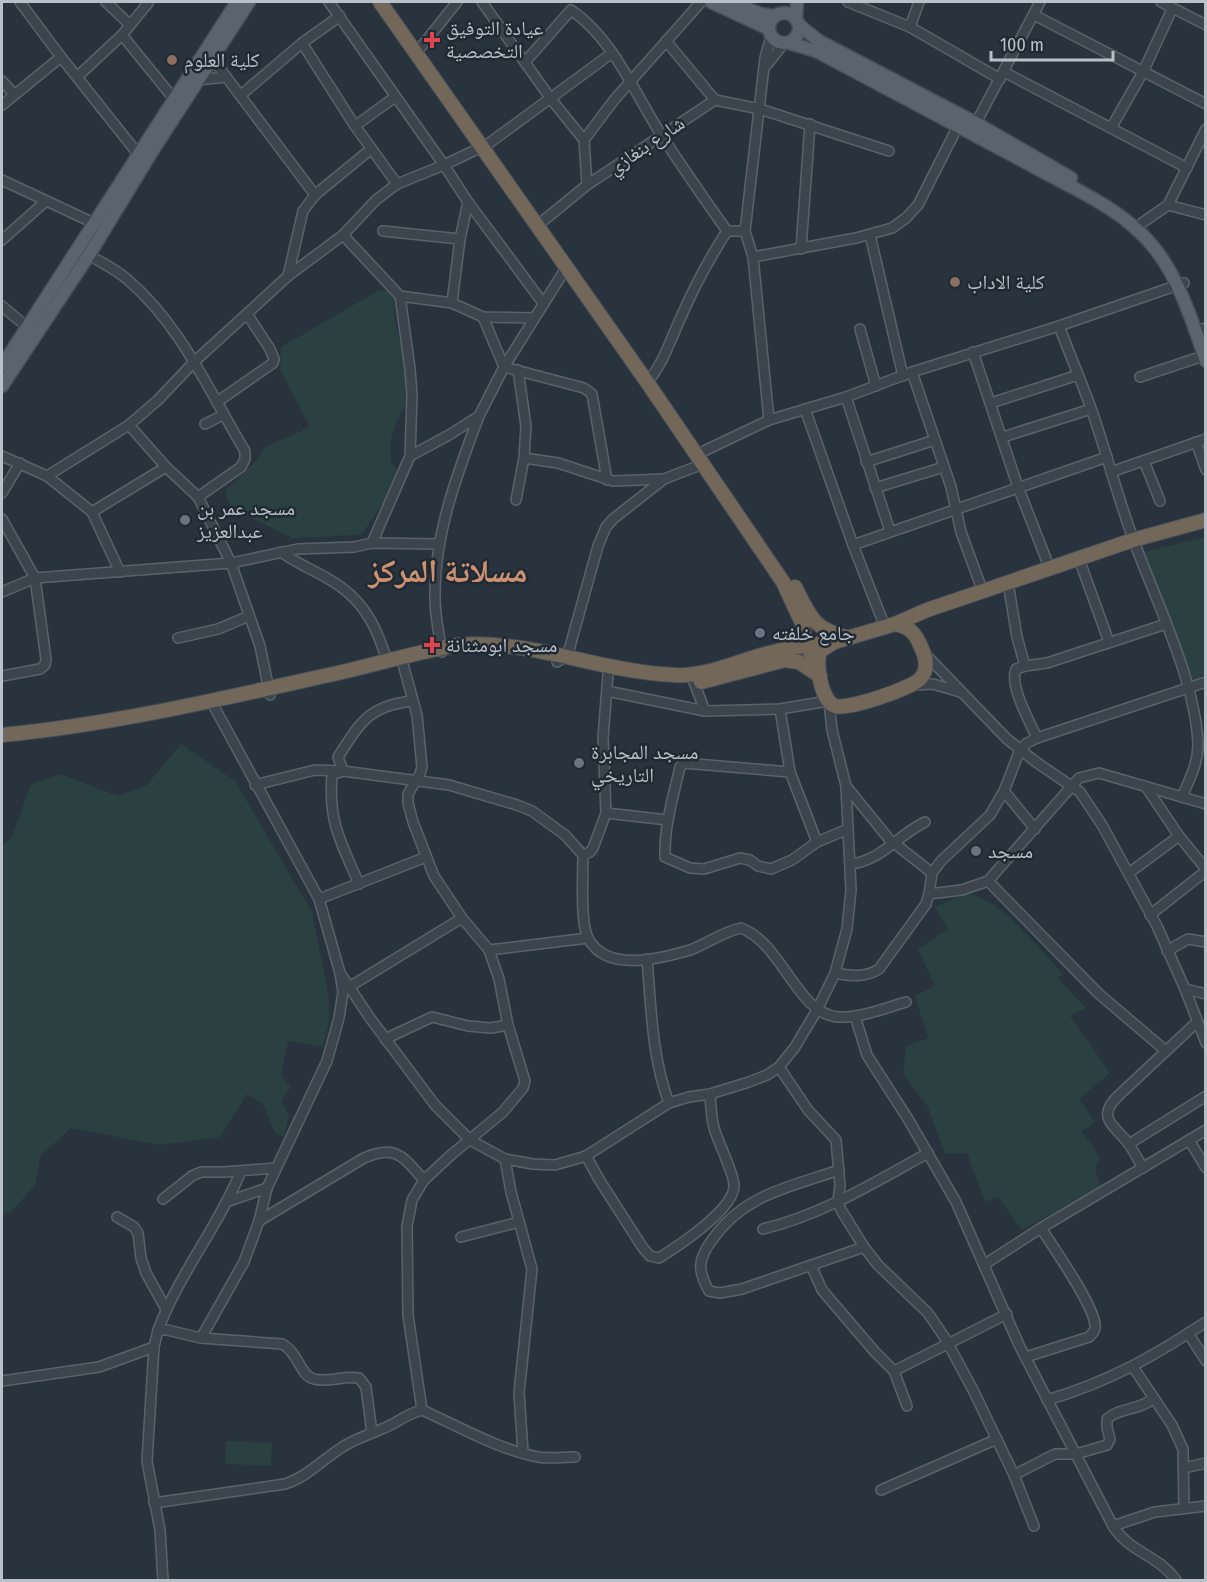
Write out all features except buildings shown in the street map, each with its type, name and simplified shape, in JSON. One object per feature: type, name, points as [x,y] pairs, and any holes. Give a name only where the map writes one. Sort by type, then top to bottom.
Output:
[{"type":"highway","points":[[380,2],[543,221],[740,512],[790,578],[816,623],[825,631],[849,638]]},
{"type":"highway","points":[[391,2],[566,268],[650,380]]},
{"type":"highway","points":[[740,512],[783,582],[802,622],[806,645],[829,701],[835,706],[842,707],[913,685],[925,671],[924,652],[915,633],[903,626],[890,626]]},
{"type":"highway","points":[[561,659],[693,679],[763,655],[806,645],[834,642],[890,626],[927,610],[1133,540],[1206,520]]},
{"type":"highway","points":[[915,633],[917,624],[927,610]]},
{"type":"highway","points":[[818,670],[820,651],[834,642]]},
{"type":"highway","points":[[2,745],[112,730],[387,661],[486,643],[509,645],[608,674],[666,683],[723,678],[785,660],[800,662],[818,670]]},
{"type":"highway","points":[[269,691],[403,664],[442,651]]},
{"type":"highway","points":[[2,735],[213,705]]},
{"type":"main road","points":[[2,386],[89,255],[99,226],[138,154],[237,2]]},
{"type":"main road","points":[[2,366],[249,2]]},
{"type":"main road","points":[[711,2],[770,33],[778,42],[816,51],[960,122],[976,123],[1119,206],[1142,223],[1162,245],[1204,332]]},
{"type":"main road","points":[[731,2],[761,14],[781,10],[790,13],[819,41],[1127,221],[1156,250],[1180,284],[1205,357]]},
{"type":"main road","points":[[787,43],[798,33],[797,2]]},
{"type":"main road","points":[[770,33],[770,22],[781,10]]},
{"type":"street","points":[[20,2],[138,154]]},
{"type":"street","points":[[106,2],[130,25]]},
{"type":"street","points":[[76,77],[122,35],[148,2]]},
{"type":"street","points":[[329,2],[468,202],[543,303]]},
{"type":"street","points":[[421,47],[457,2]]},
{"type":"street","points":[[482,2],[551,99],[584,140],[587,185]]},
{"type":"street","points":[[563,2],[598,32],[661,135],[727,231]]},
{"type":"street","points":[[584,140],[630,82],[701,2]]},
{"type":"street","points":[[848,2],[910,27],[1187,168]]},
{"type":"street","points":[[910,27],[919,2]]},
{"type":"street","points":[[976,123],[1041,2]]},
{"type":"street","points":[[1161,2],[1206,25]]},
{"type":"street","points":[[1111,128],[1143,72],[1173,9]]},
{"type":"street","points":[[525,62],[571,10]]},
{"type":"street","points":[[1034,15],[1206,104]]},
{"type":"street","points":[[242,95],[302,43],[340,16]]},
{"type":"street","points":[[769,420],[753,257],[745,231],[766,66],[765,58],[770,33]]},
{"type":"street","points":[[122,35],[174,99]]},
{"type":"street","points":[[666,41],[715,100],[760,109],[889,151]]},
{"type":"street","points":[[302,43],[355,126],[397,184]]},
{"type":"street","points":[[766,66],[787,43]]},
{"type":"street","points":[[47,476],[129,425],[288,276],[343,235],[376,200],[397,184],[485,145],[612,53]]},
{"type":"street","points":[[2,105],[61,57]]},
{"type":"street","points":[[212,58],[315,195]]},
{"type":"street","points":[[198,80],[226,76]]},
{"type":"street","points":[[2,81],[14,94]]},
{"type":"street","points":[[355,126],[395,97]]},
{"type":"street","name":"شارع بنغازي","points":[[543,221],[587,185],[715,100]]},
{"type":"street","points":[[753,257],[870,235],[892,228],[918,205],[960,122]]},
{"type":"street","points":[[801,249],[810,124]]},
{"type":"street","points":[[1142,223],[1168,205],[1206,129]]},
{"type":"street","points":[[288,276],[300,217],[315,195],[371,149]]},
{"type":"street","points":[[2,180],[99,226]]},
{"type":"street","points":[[2,240],[46,201]]},
{"type":"street","points":[[452,303],[460,239],[468,202]]},
{"type":"street","points":[[1168,205],[1206,216]]},
{"type":"street","points":[[383,231],[460,239]]},
{"type":"street","points":[[727,231],[745,231]]},
{"type":"street","points":[[650,380],[671,341],[696,282],[727,231]]},
{"type":"street","points":[[343,235],[400,296],[411,377],[410,456],[372,543]]},
{"type":"street","points":[[870,235],[907,374],[944,467],[961,532],[983,592]]},
{"type":"street","points":[[89,255],[127,279],[157,309],[194,362],[244,451],[245,459],[241,467],[198,496]]},
{"type":"street","points":[[442,651],[435,600],[435,576],[439,544],[450,502],[479,416],[504,367],[566,268]]},
{"type":"street","points":[[561,659],[571,644],[598,546],[606,526],[664,479],[769,420],[846,397],[907,374],[1059,326],[1180,284]]},
{"type":"street","points":[[400,296],[452,303],[483,317],[534,318]]},
{"type":"street","points":[[2,306],[27,327]]},
{"type":"street","points":[[217,402],[273,363],[274,355],[247,314]]},
{"type":"street","points":[[483,317],[504,367]]},
{"type":"street","points":[[1059,326],[1091,409],[1133,540],[1188,687],[1201,763],[1182,797]]},
{"type":"street","points":[[860,329],[876,386]]},
{"type":"street","points":[[974,352],[1018,487],[1050,569]]},
{"type":"street","points":[[1140,377],[1205,357]]},
{"type":"street","points":[[504,367],[584,388],[592,394],[607,480]]},
{"type":"street","points":[[516,500],[524,458],[526,426],[518,370]]},
{"type":"street","points":[[991,403],[1078,375]]},
{"type":"street","points":[[846,397],[890,531]]},
{"type":"street","points":[[805,409],[853,544],[890,626]]},
{"type":"street","points":[[1003,437],[1091,409]]},
{"type":"street","points":[[205,424],[223,415]]},
{"type":"street","points":[[410,456],[479,416]]},
{"type":"street","points":[[129,425],[166,467],[198,496],[231,563],[260,646],[269,691]]},
{"type":"street","points":[[1111,472],[1206,439]]},
{"type":"street","points":[[867,462],[934,440]]},
{"type":"street","points":[[1196,442],[1206,470]]},
{"type":"street","points":[[2,456],[47,476],[92,513],[120,572]]},
{"type":"street","points":[[853,544],[1107,457]]},
{"type":"street","points":[[524,458],[558,463],[607,480],[624,482],[664,479]]},
{"type":"street","points":[[1144,461],[1160,501]]},
{"type":"street","points":[[2,493],[20,463]]},
{"type":"street","points":[[92,513],[166,467]]},
{"type":"street","points":[[875,488],[944,467]]},
{"type":"street","points":[[2,519],[35,578],[46,663],[40,669],[2,676]]},
{"type":"street","points":[[2,592],[35,578],[231,563],[298,549],[354,547],[372,543],[439,544]]},
{"type":"street","points":[[281,552],[296,563],[341,587],[366,610],[387,661]]},
{"type":"street","points":[[1079,559],[1109,642]]},
{"type":"street","points":[[1008,583],[1024,666]]},
{"type":"street","points":[[178,638],[218,629],[249,616]]},
{"type":"street","points":[[1037,738],[1023,708],[1014,678],[1017,669],[1047,663],[1166,624]]},
{"type":"street","points":[[924,652],[1020,750],[1080,792],[1129,873],[1185,989],[1206,1043]]},
{"type":"street","points":[[403,664],[417,715],[422,766],[408,794],[408,803],[434,876],[462,918],[489,950],[499,979],[508,1025],[525,1081],[523,1088],[503,1112],[424,1180],[412,1200],[407,1234],[408,1315],[422,1410]]},
{"type":"street","points":[[583,855],[593,849],[606,813],[603,738],[608,674]]},
{"type":"street","points":[[693,679],[705,711]]},
{"type":"street","points":[[835,973],[863,976],[879,969],[926,904],[932,873],[941,861],[990,815],[1005,791],[1020,750],[1037,738],[1206,682]]},
{"type":"street","points":[[913,685],[933,684],[962,693]]},
{"type":"street","points":[[340,973],[385,1039],[435,1105],[470,1140],[505,1159],[555,1165],[586,1156],[669,1103],[749,1082],[767,1075],[778,1067],[795,1047],[817,1010],[835,973],[847,929],[851,890],[846,786],[830,721],[829,701],[780,709],[705,711],[607,691]]},
{"type":"street","points":[[343,771],[338,757],[363,722],[389,704],[412,701]]},
{"type":"street","points":[[201,1338],[244,1262],[259,1221],[267,1188],[327,1061],[342,1002],[340,973],[319,899],[213,705]]},
{"type":"street","points":[[780,709],[790,772],[817,842]]},
{"type":"street","points":[[790,772],[684,763],[680,767],[668,820],[664,844],[665,857],[690,868],[704,869],[740,858],[771,869],[792,860],[817,842],[848,829]]},
{"type":"street","points":[[255,785],[315,770],[343,771],[449,785],[532,811],[565,835],[583,855],[585,925],[588,938],[600,952],[608,957],[622,961],[647,959],[689,950],[741,928],[771,949],[805,998],[817,1010],[831,1016],[855,1016],[906,1002]]},
{"type":"street","points":[[343,771],[332,775],[330,795],[332,818],[359,884]]},
{"type":"street","points":[[929,894],[962,890],[988,881],[1071,785],[1079,778],[1093,773],[1206,804]]},
{"type":"street","points":[[846,786],[893,842],[932,873]]},
{"type":"street","points":[[1146,787],[1179,836],[1206,870],[1150,915]]},
{"type":"street","points":[[1005,791],[1035,829]]},
{"type":"street","points":[[606,813],[668,820]]},
{"type":"street","points":[[850,864],[867,861],[925,822]]},
{"type":"street","points":[[1129,873],[1179,836]]},
{"type":"street","points":[[319,899],[426,857]]},
{"type":"street","points":[[988,881],[1099,994],[1166,1052]]},
{"type":"street","points":[[349,987],[462,918]]},
{"type":"street","points":[[489,950],[588,938]]},
{"type":"street","points":[[1167,951],[1188,939],[1206,942]]},
{"type":"street","points":[[647,959],[655,1047],[662,1083],[669,1103]]},
{"type":"street","points":[[1185,989],[1206,994]]},
{"type":"street","points":[[855,1016],[872,1064],[956,1202],[1026,1357],[1113,1526],[1121,1539],[1161,1563],[1176,1581]]},
{"type":"street","points":[[385,1039],[432,1017],[477,1027],[491,1028],[508,1025]]},
{"type":"street","points":[[1143,1168],[1129,1144],[1111,1125],[1107,1118],[1107,1110],[1117,1097],[1197,1022]]},
{"type":"street","points":[[778,1067],[808,1110],[836,1140],[840,1185],[838,1202],[841,1210],[864,1247],[885,1272],[928,1313],[948,1345],[997,1439],[1034,1526]]},
{"type":"street","points":[[586,1156],[643,1248],[650,1256],[659,1258],[717,1214],[726,1206],[731,1195],[734,1185],[714,1128],[710,1094]]},
{"type":"street","points":[[1129,1144],[1206,1096]]},
{"type":"street","points":[[985,1264],[1206,1130]]},
{"type":"street","points":[[1189,1140],[1206,1168]]},
{"type":"street","points":[[259,1221],[364,1158],[378,1152],[389,1151],[402,1156],[424,1180]]},
{"type":"street","points":[[763,1228],[789,1222],[838,1202],[928,1153]]},
{"type":"street","points":[[505,1159],[532,1269],[519,1393],[523,1452]]},
{"type":"street","points":[[163,1199],[192,1176],[201,1172],[276,1168]]},
{"type":"street","points":[[839,1170],[746,1204],[721,1227],[706,1247],[700,1265],[708,1289],[720,1293],[742,1289],[864,1247]]},
{"type":"street","points":[[163,1581],[160,1530],[147,1461],[154,1347],[166,1308],[229,1201],[241,1171]]},
{"type":"street","points":[[229,1201],[267,1188]]},
{"type":"street","points":[[117,1217],[134,1227],[138,1233],[141,1258],[146,1273],[166,1308]]},
{"type":"street","points":[[461,1236],[519,1222]]},
{"type":"street","points":[[1026,1357],[1089,1337],[1096,1326],[1087,1303],[1041,1228]]},
{"type":"street","points":[[810,1265],[822,1290],[874,1352],[894,1371],[907,1406]]},
{"type":"street","points":[[894,1371],[1007,1314]]},
{"type":"street","points":[[1047,1400],[1082,1390],[1133,1367],[1206,1322]]},
{"type":"street","points":[[158,1330],[201,1338],[282,1344],[290,1348],[297,1356],[306,1376],[328,1380],[351,1376],[358,1378],[366,1387],[372,1433]]},
{"type":"street","points":[[1188,1333],[1206,1361]]},
{"type":"street","points":[[2,1381],[99,1367],[154,1347]]},
{"type":"street","points":[[1133,1367],[1178,1436],[1183,1449],[1184,1508]]},
{"type":"street","points":[[1014,1475],[1055,1454],[1076,1455],[1109,1443],[1110,1436],[1106,1422],[1110,1415],[1145,1406],[1154,1398]]},
{"type":"street","points":[[154,1503],[285,1484],[298,1480],[341,1448],[386,1428],[414,1411],[422,1410],[472,1434],[523,1452],[548,1458],[575,1457]]},
{"type":"street","points":[[880,1490],[997,1439]]},
{"type":"street","points":[[1184,1468],[1206,1463]]},
{"type":"street","points":[[1113,1526],[1155,1512],[1206,1506]]},
{"type":"green space","points":[[394,289],[394,319],[406,362],[406,403],[390,442],[391,461],[402,477],[361,535],[293,538],[231,508],[225,491],[256,461],[266,447],[310,427],[280,369],[281,347],[378,291]]},
{"type":"green space","points":[[1205,537],[1205,675],[1193,680],[1144,552]]},
{"type":"green space","points":[[181,744],[235,781],[312,912],[329,997],[329,1021],[323,1047],[288,1041],[281,1076],[291,1087],[281,1101],[289,1115],[284,1137],[275,1133],[263,1104],[247,1094],[220,1137],[159,1145],[71,1128],[41,1155],[35,1185],[11,1212],[2,1214],[2,845],[11,839],[31,784],[61,774],[117,796],[146,786]]},
{"type":"green space","points":[[968,893],[994,905],[1007,915],[1063,974],[1058,978],[1086,1008],[1070,1016],[1110,1073],[1079,1099],[1095,1122],[1081,1132],[1092,1144],[1100,1160],[1095,1167],[1100,1187],[1022,1230],[998,1197],[985,1202],[967,1153],[945,1154],[928,1107],[903,1074],[906,1046],[928,1038],[915,996],[935,986],[918,949],[948,929],[935,907]]},
{"type":"green space","points":[[226,1441],[272,1443],[271,1466],[225,1464]]},
{"type":"place","name":"عيادة التوفيق التخصصية","points":[[432,40]]},
{"type":"place","name":"كلية العلوم","points":[[172,60]]},
{"type":"place","name":"كلية الاداب","points":[[955,282]]},
{"type":"place","name":"مسجد عمر بن عبدالعزيز","points":[[185,520]]},
{"type":"place","name":"جامع خلفته","points":[[760,633]]},
{"type":"place","name":"مسجد ابومثنانة","points":[[432,645]]},
{"type":"place","name":"مسجد المجابرة التاريخي","points":[[579,763]]},
{"type":"place","name":"مسجد","points":[[976,851]]},
{"type":"district","name":"مسلاتة المركز","points":[[448,571]]}]
